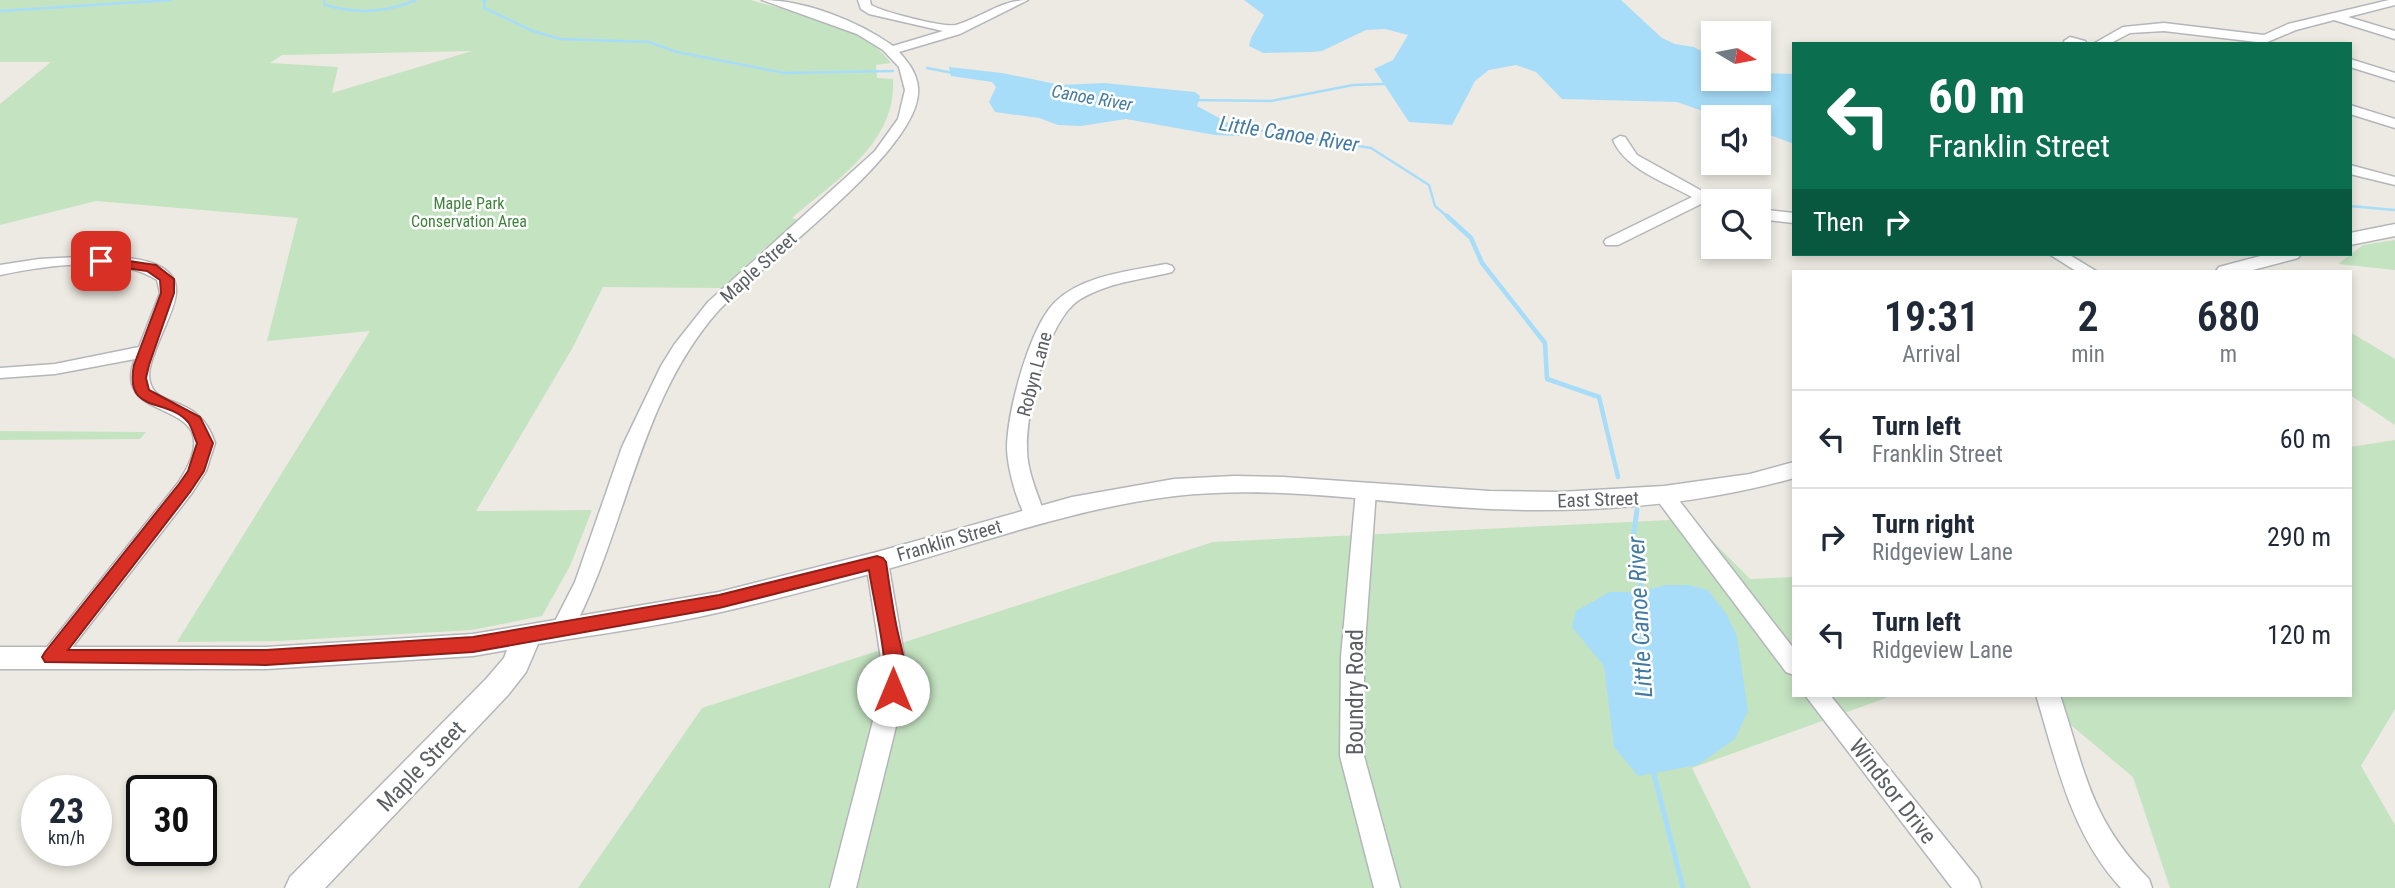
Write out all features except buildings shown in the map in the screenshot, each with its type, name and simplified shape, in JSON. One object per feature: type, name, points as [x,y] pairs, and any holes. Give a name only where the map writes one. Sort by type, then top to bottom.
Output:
[{"type":"street","name":"Maple Street","points":[[561,631],[586,582],[632,447],[670,366],[683,345],[714,306],[862,173],[894,139],[909,109],[911,86],[901,62],[890,50],[851,25],[768,0]]},
{"type":"street","points":[[864,0],[865,7],[874,13],[930,22],[956,31]]},
{"type":"street","points":[[890,50],[956,31],[1022,0]]},
{"type":"street","points":[[2265,39],[2292,27],[2395,2]]},
{"type":"street","points":[[2335,17],[2395,35]]},
{"type":"street","points":[[2103,42],[2127,30],[2164,27],[2278,42]]},
{"type":"street","points":[[2352,64],[2395,77]]},
{"type":"street","points":[[2352,110],[2395,124]]},
{"type":"street","points":[[1620,140],[1625,152],[1632,158],[1701,197]]},
{"type":"street","points":[[2352,170],[2395,181]]},
{"type":"street","points":[[1612,242],[1701,203]]},
{"type":"street","points":[[1771,215],[1792,218]]},
{"type":"street","points":[[2352,239],[2395,230]]},
{"type":"street","points":[[2061,256],[2086,270]]},
{"type":"street","points":[[2230,270],[2283,256]]},
{"type":"street","points":[[0,270],[65,260],[135,264],[160,272],[167,279],[169,287],[146,351],[139,378],[142,391],[149,398],[185,412],[195,420],[205,443],[196,471],[52,657]]},
{"type":"street","name":"Robyn Lane","points":[[1035,516],[1019,460],[1018,439],[1046,326],[1060,306],[1089,287],[1108,280],[1167,269]]},
{"type":"street","points":[[0,373],[55,369],[146,351]]},
{"type":"street","name":"East Street","points":[[1400,495],[1560,501],[1664,495],[1750,482],[1792,471]]},
{"type":"street","name":"Franklin Street","points":[[0,658],[322,656],[473,645],[719,601],[877,562],[1035,516],[1130,494],[1206,485],[1283,485],[1400,495]]},
{"type":"street","name":"Boundry Road","points":[[1366,491],[1355,632],[1351,738],[1352,756],[1387,888]]},
{"type":"street","points":[[1664,495],[1792,663]]},
{"type":"street","points":[[843,888],[896,678],[893,644],[887,627],[877,562]]},
{"type":"street","name":"Maple Street","points":[[302,888],[497,687],[516,664],[527,636]]},
{"type":"street","name":"Windsor Drive","points":[[1819,697],[1968,888]]},
{"type":"street","points":[[2049,697],[2082,810],[2118,868],[2139,888]]},
{"type":"green space","name":"Maple Park Conservation Area","points":[[0,0],[751,0],[827,21],[862,37],[891,63],[876,65],[877,78],[893,79],[892,102],[885,123],[860,159],[792,218],[800,221],[761,251],[722,288],[603,287],[573,347],[476,511],[592,510],[570,566],[542,616],[472,630],[278,641],[177,642],[370,331],[267,341],[298,218],[96,201],[0,225],[0,104],[51,62],[0,62]],"holes":[[[472,51],[332,93],[338,67],[270,63],[282,55]]]},
{"type":"green space","points":[[2395,240],[2395,270],[2338,264],[2352,256],[2363,245]]},
{"type":"green space","points":[[2352,333],[2395,359],[2395,425],[2352,396]]},
{"type":"green space","points":[[0,431],[146,432],[140,439],[0,440]]},
{"type":"green space","points":[[2395,440],[2395,709],[2361,766],[2395,825],[2395,888],[2170,888],[2133,777],[2037,697],[2352,697],[2352,447]]},
{"type":"green space","points":[[1691,519],[1750,579],[1792,577],[1792,697],[1888,697],[1692,768],[1751,888],[578,888],[702,708],[1213,542]]},
{"type":"water","points":[[1244,0],[1621,0],[1662,38],[1701,51],[1701,91],[1771,91],[1771,73],[1792,74],[1792,143],[1771,135],[1771,105],[1701,105],[1701,111],[1677,102],[1562,99],[1536,72],[1516,65],[1489,70],[1475,81],[1452,125],[1409,122],[1374,69],[1393,60],[1408,35],[1385,29],[1366,30],[1322,51],[1263,53],[1249,46],[1264,15]]},
{"type":"water","points":[[949,67],[1002,73],[1061,85],[1104,83],[1195,92],[1200,96],[1197,106],[1247,133],[1239,136],[1215,135],[1126,119],[1081,126],[1058,125],[1039,118],[995,112],[989,102],[996,87],[992,82],[951,76]]},
{"type":"water","points":[[1666,585],[1688,585],[1708,590],[1727,615],[1737,636],[1748,711],[1735,739],[1698,765],[1638,776],[1614,747],[1604,666],[1572,627],[1576,611],[1610,592],[1638,592]]},
{"type":"waterway","name":"Canoe River","points":[[0,11],[171,0]]},
{"type":"waterway","name":"Canoe River","points":[[324,0],[325,5],[360,11],[393,8],[416,0]]},
{"type":"waterway","name":"Canoe River","points":[[482,0],[485,0],[484,8],[533,31],[560,39],[649,42],[677,52],[784,73],[893,71]]},
{"type":"waterway","name":"Canoe River","points":[[927,68],[953,73]]},
{"type":"waterway","name":"Canoe River","points":[[1193,100],[1271,101],[1353,85],[1384,84]]},
{"type":"waterway","name":"Little Canoe River","points":[[1231,126],[1371,148],[1429,185],[1435,206],[1449,218]]},
{"type":"waterway","name":"Canoe River","points":[[2352,206],[2395,210]]},
{"type":"waterway","name":"Little Canoe River","points":[[1447,216],[1471,238],[1482,263],[1545,343],[1547,379],[1599,397],[1618,477]]},
{"type":"waterway","name":"Little Canoe River","points":[[1637,510],[1631,553],[1643,594]]},
{"type":"waterway","name":"Little Canoe River","points":[[1653,770],[1683,888]]},
{"type":"route","points":[[101,261],[151,268],[167,279],[169,287],[141,365],[139,378],[142,391],[149,398],[185,412],[195,420],[205,443],[196,471],[185,488],[52,657],[266,658],[473,645],[719,601],[877,562],[887,627],[893,644],[896,678],[893,690]]}]
